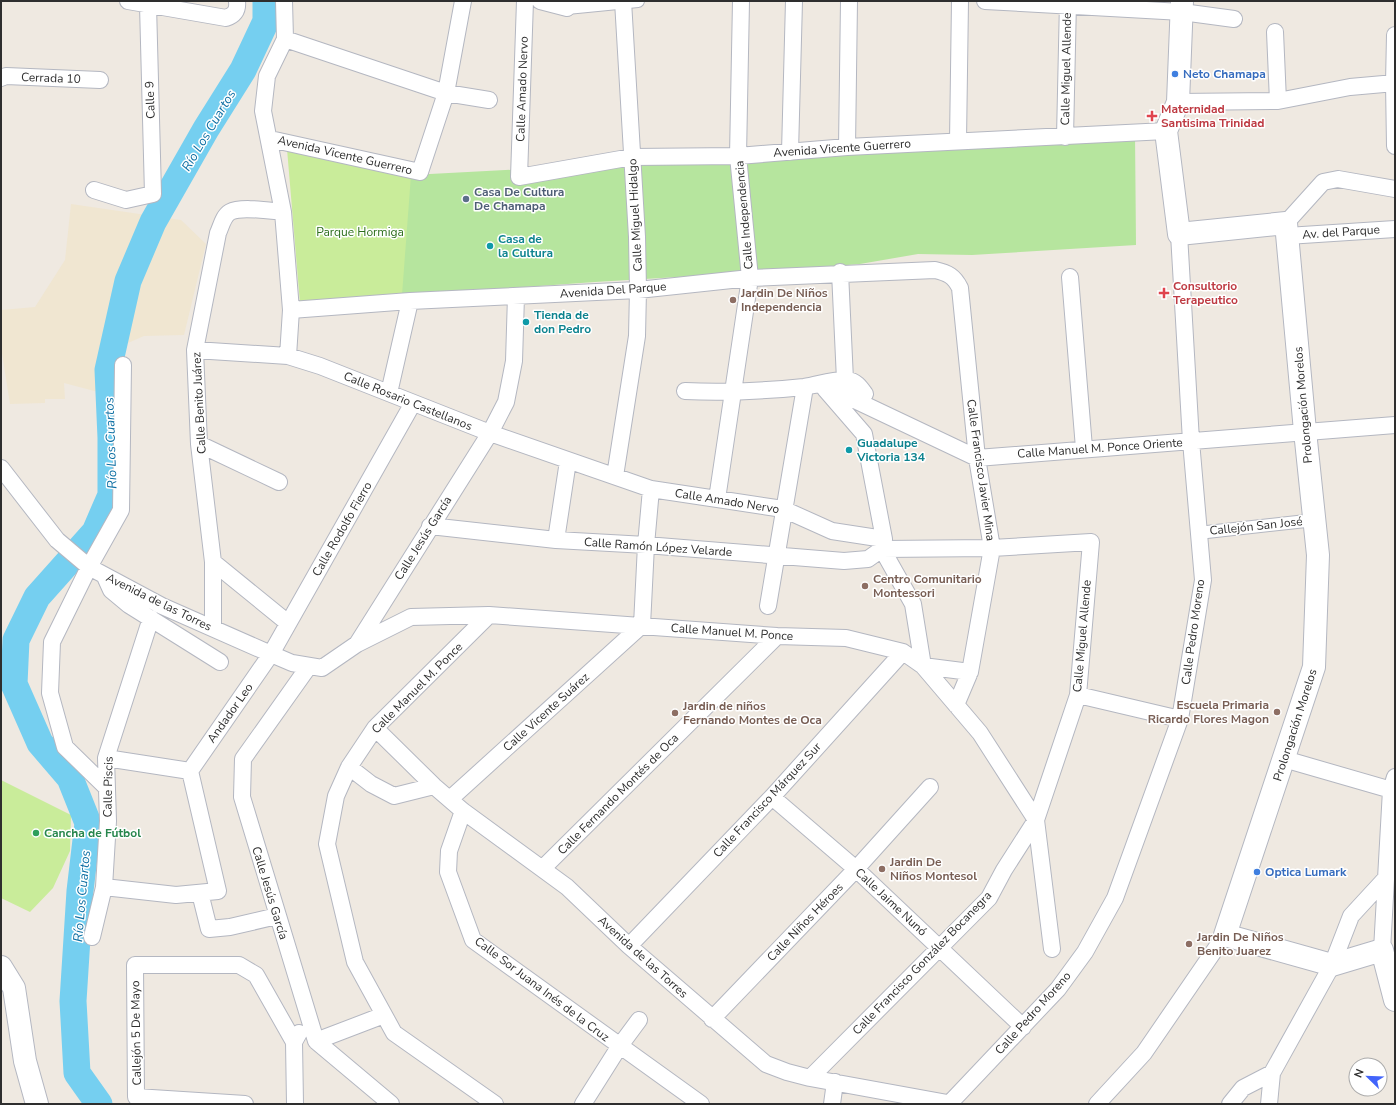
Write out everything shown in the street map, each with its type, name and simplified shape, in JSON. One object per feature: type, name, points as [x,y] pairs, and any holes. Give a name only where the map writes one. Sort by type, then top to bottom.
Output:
[{"type":"main road","points":[[1182,6],[1178,102],[1166,130],[1179,234],[1287,230]]},
{"type":"main road","name":"Prolongación Morelos","points":[[1225,935],[1314,667],[1318,555],[1287,230]]},
{"type":"main road","points":[[1225,935],[1332,965],[1382,950],[1395,1000]]},
{"type":"main road","points":[[1,967],[14,988],[25,1061],[37,1104]]},
{"type":"street","points":[[128,1],[226,18],[232,16],[238,8],[237,1]]},
{"type":"street","points":[[284,1],[285,39],[267,76],[263,111],[270,139],[283,212],[291,310],[288,356]]},
{"type":"street","points":[[446,93],[463,1]]},
{"type":"street","name":"Calle Amado Nervo","points":[[519,177],[525,1]]},
{"type":"street","points":[[540,1],[567,8],[628,1]]},
{"type":"street","name":"Calle Miguel Hidalgo","points":[[615,476],[637,336],[638,290],[632,157],[628,1]]},
{"type":"street","name":"Calle Independencia","points":[[717,499],[750,278],[738,156],[741,1]]},
{"type":"street","points":[[790,152],[794,1]]},
{"type":"street","points":[[847,147],[849,1]]},
{"type":"street","points":[[958,142],[960,1]]},
{"type":"street","points":[[985,1],[1182,6],[1234,19]]},
{"type":"street","name":"Calle Miguel Allende","points":[[1065,137],[1068,3]]},
{"type":"street","name":"Calle 9","points":[[94,190],[126,200],[153,194],[148,5]]},
{"type":"street","points":[[1275,32],[1278,101]]},
{"type":"street","points":[[1395,35],[1395,146]]},
{"type":"street","points":[[285,39],[446,93],[490,100]]},
{"type":"street","name":"Cerrada 10","points":[[1,78],[6,76],[100,80]]},
{"type":"street","points":[[1178,102],[1278,101],[1350,87],[1394,89]]},
{"type":"street","name":"Avenida Vicente Guerrero","points":[[270,139],[420,172],[446,93]]},
{"type":"street","name":"Avenida Vicente Guerrero","points":[[519,177],[632,157],[738,156],[847,147],[1065,137],[1166,130]]},
{"type":"street","points":[[1287,230],[1323,182],[1338,179],[1395,188]]},
{"type":"street","name":"Calle Benito Juárez","points":[[213,628],[213,562],[200,444],[195,350],[218,233],[223,220],[230,212],[238,210],[283,212]]},
{"type":"street","name":"Av. del Parque","points":[[1287,230],[1395,229]]},
{"type":"street","name":"Calle Pedro Moreno","points":[[950,1104],[1058,989],[1085,952],[1115,898],[1180,719],[1202,580],[1190,441],[1179,234]]},
{"type":"street","name":"Avenida Del Parque","points":[[291,310],[410,301],[638,290],[750,278],[840,272],[935,270]]},
{"type":"street","name":"Calle Francisco Javier Mina","points":[[935,270],[947,273],[956,279],[960,288],[977,458],[992,548],[970,672],[956,705]]},
{"type":"street","points":[[840,272],[845,380]]},
{"type":"street","points":[[1070,277],[1084,448]]},
{"type":"street","points":[[490,433],[506,402],[514,361],[516,296]]},
{"type":"street","points":[[389,393],[410,301]]},
{"type":"street","name":"Calle Rosario Castellanos","points":[[195,350],[288,356],[320,366],[490,433],[615,476]]},
{"type":"street","points":[[106,787],[66,747],[50,693],[52,642],[121,510],[123,365]]},
{"type":"street","points":[[685,391],[734,393],[813,386],[845,380],[860,386],[865,394],[813,386]]},
{"type":"street","points":[[813,386],[977,458]]},
{"type":"street","points":[[768,606],[783,509],[813,386]]},
{"type":"street","points":[[813,386],[864,434],[883,544],[914,604],[923,666],[980,733],[1036,820],[1052,949]]},
{"type":"street","name":"Calle Rodolfo Fierro","points":[[271,654],[413,403]]},
{"type":"street","name":"Calle Manuel M. Ponce Oriente","points":[[977,458],[1084,448],[1395,425]]},
{"type":"street","name":"Calle Jesús García","points":[[357,644],[490,433]]},
{"type":"street","points":[[200,444],[279,482]]},
{"type":"street","points":[[556,540],[568,461]]},
{"type":"street","name":"Avenida de las Torres","points":[[1,468],[57,540],[91,567],[144,597],[292,663],[309,666]]},
{"type":"street","name":"Calle Amado Nervo","points":[[615,476],[651,489],[783,509],[832,531],[883,544],[992,548],[1091,542]]},
{"type":"street","points":[[642,625],[646,545],[651,489]]},
{"type":"street","name":"Callejón San José","points":[[1198,533],[1315,520]]},
{"type":"street","name":"Calle Ramón López Velarde","points":[[430,526],[556,540],[646,545],[844,561],[868,559],[883,544]]},
{"type":"street","name":"Calle Miguel Allende","points":[[1036,820],[1078,695],[1091,542]]},
{"type":"street","points":[[213,562],[288,623]]},
{"type":"street","points":[[91,567],[111,590],[129,604],[220,662]]},
{"type":"street","name":"Calle Manuel M. Ponce","points":[[489,615],[375,728],[349,767],[336,796],[327,844],[355,962],[394,1033],[495,1104]]},
{"type":"street","name":"Calle Manuel M. Ponce","points":[[309,666],[322,668],[357,644],[411,617],[489,615],[777,636],[846,638],[902,652],[923,666],[970,672]]},
{"type":"street","name":"Calle Piscis","points":[[92,937],[104,887],[108,821],[106,758],[150,618]]},
{"type":"street","name":"Calle Vicente Suárez","points":[[450,799],[642,625]]},
{"type":"street","name":"Calle Fernando Montés de Oca","points":[[544,868],[777,636]]},
{"type":"street","name":"Calle Francisco Márquez Sur","points":[[629,946],[772,797],[902,652]]},
{"type":"street","name":"Andador Leo","points":[[190,772],[271,654]]},
{"type":"street","name":"Calle Jesús García","points":[[309,666],[243,759],[242,797],[307,1018],[316,1042],[391,1104]]},
{"type":"street","points":[[1078,695],[1180,719]]},
{"type":"street","name":"Avenida de las Torres","points":[[375,728],[434,786],[463,811],[544,868],[567,887],[629,946],[766,1064],[810,1078],[950,1104]]},
{"type":"street","points":[[104,887],[176,895],[218,891],[190,772],[106,758]]},
{"type":"street","points":[[1284,759],[1394,786],[1386,878],[1382,950]]},
{"type":"street","points":[[349,767],[371,784],[394,796],[434,786]]},
{"type":"street","name":"Calle Niños Héroes","points":[[712,1019],[856,868],[930,787]]},
{"type":"street","name":"Calle Jaime Nunó","points":[[772,797],[856,868],[1023,1027]]},
{"type":"street","name":"Calle Sor Juana Inés de la Cruz","points":[[463,811],[449,851],[448,872],[473,940],[619,1047],[701,1104]]},
{"type":"street","name":"Calle Francisco González Bocanegra","points":[[810,1078],[989,898],[1004,870],[1036,820]]},
{"type":"street","points":[[1269,1104],[1272,1073],[1332,965],[1351,916],[1386,878]]},
{"type":"street","points":[[200,893],[209,929],[230,927],[277,916]]},
{"type":"street","name":"Prolongación Morelos","points":[[1097,1104],[1144,1053],[1225,935]]},
{"type":"street","name":"Callejón 5 De Mayo","points":[[245,1104],[136,1097],[135,965],[239,965],[256,975],[294,1042]]},
{"type":"street","points":[[316,1042],[384,1015]]},
{"type":"street","points":[[295,1104],[294,1042],[307,1018]]},
{"type":"street","points":[[583,1104],[619,1047],[639,1020]]},
{"type":"street","points":[[1230,1104],[1244,1088],[1272,1073]]},
{"type":"street","points":[[832,1104],[835,1082]]},
{"type":"shaded area","points":[[71,204],[181,220],[206,244],[184,335],[144,336],[112,350],[102,393],[64,383],[65,399],[45,399],[45,403],[10,404],[1,347],[1,310],[35,307],[65,260]]},
{"type":"green space","name":"Parque Hormiga","points":[[1135,134],[1136,245],[972,255],[918,254],[860,264],[300,303],[411,175],[797,155]]},
{"type":"green space","points":[[287,149],[411,175],[402,295],[300,303]]},
{"type":"green space","name":"Cancha de Fútbol","points":[[1,780],[71,815],[70,851],[53,888],[30,912],[1,898]]},
{"type":"waterway","name":"Río Los Cuartos","points":[[99,1104],[77,1073],[73,1001],[80,891],[88,823],[70,778],[40,743],[14,684],[16,640],[37,597],[95,532],[111,495],[111,438],[108,370],[128,281],[153,222],[206,129],[243,70],[266,21],[266,1]]},
{"type":"place","name":"Neto Chamapa","points":[[1175,74]]},
{"type":"place","name":"Maternidad Santisima Trinidad","points":[[1152,116]]},
{"type":"place","name":"Casa De Cultura De Chamapa","points":[[466,199]]},
{"type":"place","name":"Casa de la Cultura","points":[[490,246]]},
{"type":"place","name":"Consultorio Terapeutico","points":[[1164,293]]},
{"type":"place","name":"Jardin De Niños Independencia","points":[[733,300]]},
{"type":"place","name":"Tienda de don Pedro","points":[[526,322]]},
{"type":"place","name":"Guadalupe Victoria 134","points":[[849,450]]},
{"type":"place","name":"Centro Comunitario Montessori","points":[[865,586]]},
{"type":"place","name":"Escuela Primaria Ricardo Flores Magon","points":[[1277,712]]},
{"type":"place","name":"Jardin de niños Fernando Montes de Oca","points":[[675,713]]},
{"type":"place","name":"Cancha de Fútbol","points":[[36,833]]},
{"type":"place","name":"Jardin De Niños Montesol","points":[[882,869]]},
{"type":"place","name":"Optica Lumark","points":[[1257,872]]},
{"type":"place","name":"Jardin De Niños Benito Juarez","points":[[1189,944]]}]
